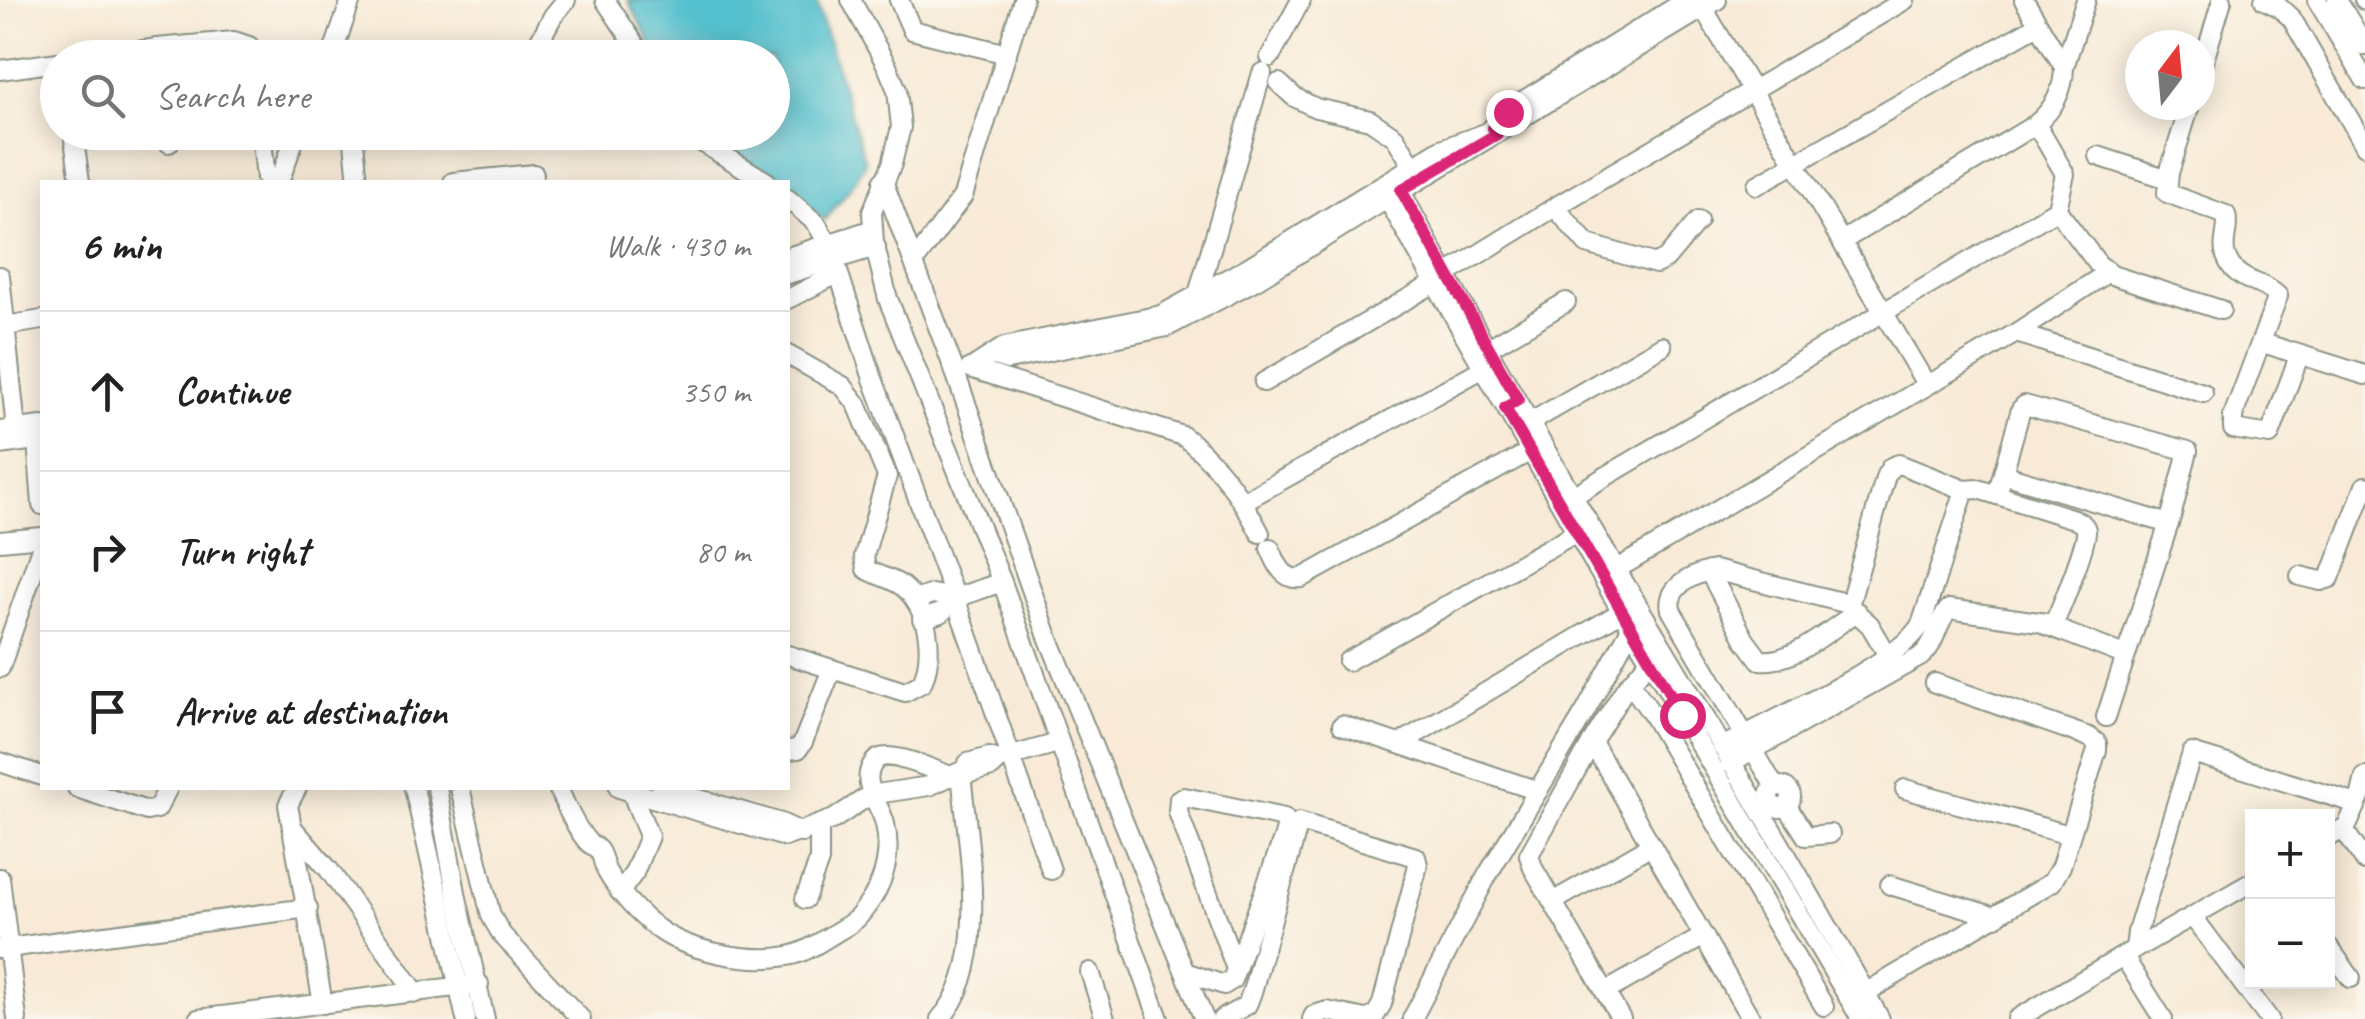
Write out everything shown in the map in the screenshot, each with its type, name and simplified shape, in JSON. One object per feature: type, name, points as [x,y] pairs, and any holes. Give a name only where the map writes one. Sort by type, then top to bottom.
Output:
[{"type":"street","points":[[337,40],[350,0]]},
{"type":"street","points":[[540,40],[566,0]]},
{"type":"street","points":[[605,0],[632,40]]},
{"type":"street","points":[[851,0],[888,66],[897,90],[902,127],[872,212],[888,299],[1002,582],[1160,1019]]},
{"type":"street","points":[[899,0],[912,30],[1007,54]]},
{"type":"street","points":[[914,262],[962,196],[1024,0]]},
{"type":"street","points":[[1198,294],[1270,71],[1301,0]]},
{"type":"street","points":[[1264,382],[1905,0]]},
{"type":"street","points":[[2024,0],[2064,67]]},
{"type":"street","points":[[1842,241],[2036,124],[2056,102],[2086,0]]},
{"type":"street","points":[[2213,30],[2222,0]]},
{"type":"street","points":[[2264,0],[2280,7],[2292,20],[2365,146]]},
{"type":"street","points":[[2317,0],[2356,42]]},
{"type":"street","points":[[2337,0],[2356,42],[2365,80]]},
{"type":"street","points":[[964,370],[1004,348],[1161,314],[1495,131],[1701,2],[1926,384]]},
{"type":"street","points":[[1757,185],[2038,24]]},
{"type":"street","points":[[0,70],[40,64]]},
{"type":"street","points":[[1270,71],[1294,97],[1316,108],[1370,120],[1395,138],[1414,166]]},
{"type":"street","points":[[2186,120],[2166,194],[2228,218],[2228,261],[2241,277],[2276,294],[2277,304],[2234,416],[2234,430],[2270,435],[2299,356]]},
{"type":"street","points":[[2036,124],[2065,174],[2056,213]]},
{"type":"street","points":[[994,356],[1008,360],[1167,328],[1256,280],[1390,189],[1414,166],[1456,141],[1495,131]]},
{"type":"street","points":[[76,150],[80,180]]},
{"type":"street","points":[[265,150],[273,180]]},
{"type":"street","points":[[273,180],[289,150]]},
{"type":"street","points":[[355,150],[358,180]]},
{"type":"street","points":[[715,150],[764,180]]},
{"type":"street","points":[[2098,156],[2168,179]]},
{"type":"street","points":[[473,180],[534,174]]},
{"type":"street","points":[[883,181],[914,262],[964,370],[1048,634],[1204,1019]]},
{"type":"street","points":[[1390,189],[1482,369],[1531,422],[1616,569],[1650,660],[1726,755],[1829,947],[1861,1019]]},
{"type":"street","points":[[790,202],[816,224],[833,259],[955,598],[1004,758],[1050,870]]},
{"type":"street","points":[[1556,207],[1588,244],[1656,264],[1666,260],[1698,221]]},
{"type":"street","points":[[2056,213],[2108,272],[2221,310]]},
{"type":"street","points":[[1572,497],[1883,310],[1949,276],[2048,214],[2056,213]]},
{"type":"street","points":[[790,273],[833,259],[874,238]]},
{"type":"street","points":[[790,257],[833,259]]},
{"type":"street","points":[[790,297],[833,259]]},
{"type":"street","points":[[1616,569],[2016,332],[2108,272]]},
{"type":"street","points":[[0,276],[8,430],[40,435]]},
{"type":"street","points":[[1439,279],[1487,349],[1529,452],[1689,710],[1829,947],[1880,1019]]},
{"type":"street","points":[[1487,349],[1566,302]]},
{"type":"street","points":[[5,326],[40,320]]},
{"type":"street","points":[[2016,332],[2203,393]]},
{"type":"street","points":[[2263,343],[2365,374]]},
{"type":"street","points":[[1531,422],[1662,346]]},
{"type":"street","points":[[790,356],[843,386],[856,404],[887,476],[864,556],[866,569],[894,581],[915,600],[930,648],[928,670],[922,682],[905,692],[790,656]]},
{"type":"street","points":[[1244,501],[1482,369]]},
{"type":"street","points":[[964,370],[1183,436],[1204,452],[1244,501],[1284,574],[1292,578],[1302,578],[1529,452]]},
{"type":"street","points":[[1997,494],[2025,404],[2182,447],[2188,452],[2169,524],[2106,717]]},
{"type":"street","points":[[0,445],[40,435]]},
{"type":"street","points":[[1709,571],[1745,640],[1760,660],[1771,661],[1792,653],[1853,608],[1891,466],[1899,464],[1965,490],[1974,488],[1997,494],[2074,519],[2085,528],[2056,621],[2046,625]]},
{"type":"street","points":[[2004,474],[2169,524]]},
{"type":"street","points":[[2300,576],[2322,581],[2330,578],[2365,486]]},
{"type":"street","points":[[1892,662],[1916,634],[1965,490]]},
{"type":"street","points":[[1348,661],[1577,532]]},
{"type":"street","points":[[0,542],[40,541]]},
{"type":"street","points":[[0,668],[40,547]]},
{"type":"street","points":[[1830,834],[1806,836],[1787,806],[1777,808],[1771,804],[1769,796],[1775,788],[1671,610],[1669,598],[1674,590],[1709,571],[1723,571],[1853,608],[1870,625],[1892,662]]},
{"type":"street","points":[[922,619],[941,613],[955,598],[1002,582]]},
{"type":"street","points":[[915,600],[932,594],[955,598]]},
{"type":"street","points":[[1928,598],[1947,611]]},
{"type":"street","points":[[1726,755],[1838,687],[1892,662],[1928,651],[1952,608],[2046,625],[2124,654]]},
{"type":"street","points":[[1399,744],[1633,621],[1671,610]]},
{"type":"street","points":[[1412,1019],[1488,874],[1633,621]]},
{"type":"street","points":[[1620,1019],[1529,861],[1530,847],[1592,742],[1630,683],[1650,660]]},
{"type":"street","points":[[790,750],[798,749],[803,742],[832,670]]},
{"type":"street","points":[[1630,683],[1652,714],[1821,1012],[1844,987]]},
{"type":"street","points":[[1865,993],[2055,878],[2097,750],[2095,741],[1935,683]]},
{"type":"street","points":[[1342,726],[1538,791]]},
{"type":"street","points":[[628,790],[785,837],[811,829],[870,794],[910,790],[992,767],[1004,758],[1058,742]]},
{"type":"street","points":[[1592,742],[1751,1019]]},
{"type":"street","points":[[2163,1019],[2129,953],[2192,753],[2358,802]]},
{"type":"street","points":[[569,790],[594,833],[605,868],[620,892],[654,926],[696,949],[766,958],[791,956],[811,948],[858,918],[879,887],[886,872],[888,842],[880,809],[870,794],[870,770],[875,761],[882,756],[894,756],[959,774]]},
{"type":"street","points":[[0,762],[40,775]]},
{"type":"street","points":[[940,1019],[955,999],[974,916],[959,774]]},
{"type":"street","points":[[2365,777],[2350,822],[2335,834],[2365,861]]},
{"type":"street","points":[[83,790],[147,811],[157,808],[167,790]]},
{"type":"street","points":[[295,790],[288,805],[323,1004]]},
{"type":"street","points":[[414,790],[466,1019]]},
{"type":"street","points":[[437,790],[485,1019]]},
{"type":"street","points":[[460,790],[491,916],[502,935],[582,1019]]},
{"type":"street","points":[[559,790],[568,813],[599,851]]},
{"type":"street","points":[[620,892],[634,873],[649,836],[626,790]]},
{"type":"street","points":[[668,790],[811,829]]},
{"type":"street","points":[[1905,790],[2069,835]]},
{"type":"street","points":[[1185,972],[1224,985],[1232,980],[1236,969],[1288,823],[1284,818],[1184,796],[1179,799],[1178,812],[1236,969]]},
{"type":"street","points":[[1222,1019],[1250,1012],[1300,822],[1416,857],[1418,865],[1376,1016],[1366,1019],[1328,1012],[1312,1019]]},
{"type":"street","points":[[292,826],[329,870],[416,993]]},
{"type":"street","points":[[805,899],[818,861],[811,829]]},
{"type":"street","points":[[1554,901],[1650,846]]},
{"type":"street","points":[[0,878],[4,948],[17,1019]]},
{"type":"street","points":[[1890,885],[1996,917]]},
{"type":"street","points":[[2017,1019],[2245,886]]},
{"type":"street","points":[[4,948],[308,908]]},
{"type":"street","points":[[2193,917],[2268,1019]]},
{"type":"street","points":[[1605,992],[1704,936]]},
{"type":"street","points":[[2335,956],[2351,978]]},
{"type":"street","points":[[1090,972],[1105,1019]]},
{"type":"street","points":[[198,1019],[323,1004],[360,1010],[416,993],[479,984]]},
{"type":"water","points":[[628,0],[816,0],[865,162],[825,220],[790,193],[790,180],[773,180],[731,150],[790,150],[790,40],[648,40]]},
{"type":"route","points":[[1508,112],[1493,128],[1497,134],[1401,190],[1518,400],[1505,408],[1682,715]]}]
